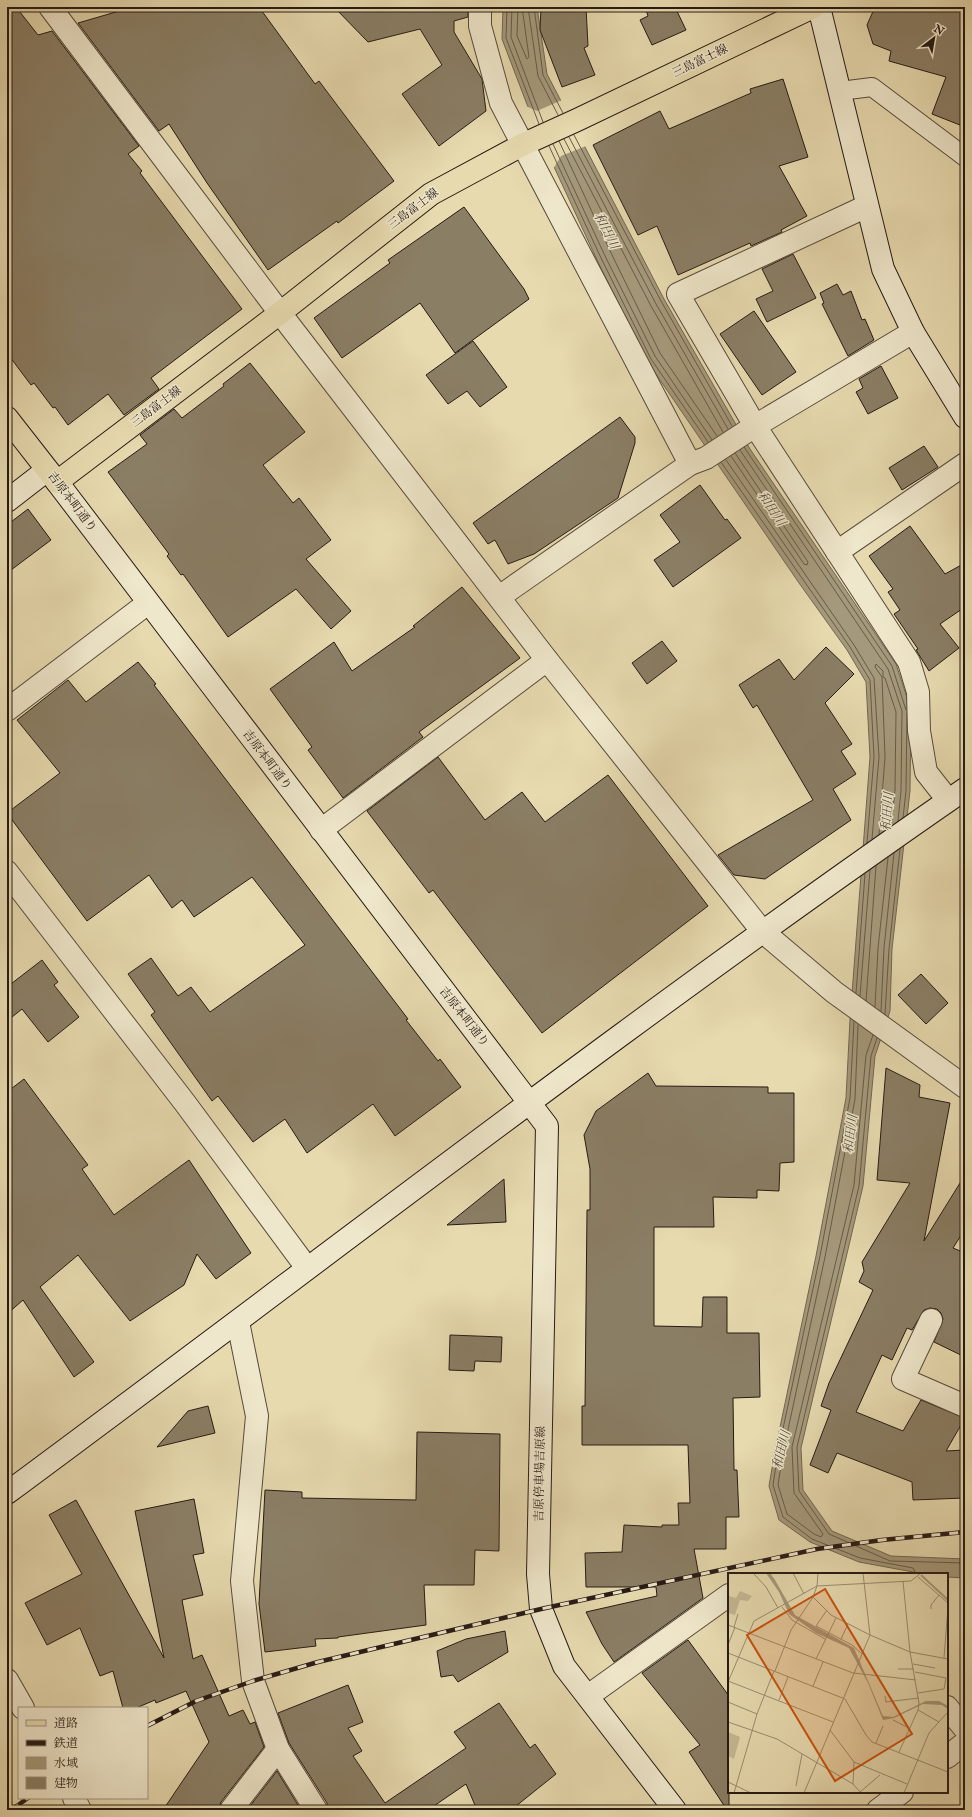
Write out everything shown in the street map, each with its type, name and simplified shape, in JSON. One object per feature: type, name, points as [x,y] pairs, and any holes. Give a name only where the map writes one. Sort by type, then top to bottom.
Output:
[{"type":"main road","name":"三島富士線","points":[[52,476],[280,313],[431,194],[529,142],[813,7]]},
{"type":"main road","name":"吉原本町通り","points":[[7,418],[52,476]]},
{"type":"street","points":[[50,7],[280,313],[547,660],[762,931],[834,992],[965,1087]]},
{"type":"street","points":[[480,7],[480,26],[502,103],[529,142],[698,461]]},
{"type":"street","points":[[818,7],[883,268],[913,332],[965,417]]},
{"type":"street","points":[[7,1493],[238,1322],[307,1268],[529,1101],[762,931],[957,794],[926,772],[919,731],[918,692],[909,662],[836,552],[751,429],[678,294],[867,206]]},
{"type":"street","points":[[499,597],[698,461],[913,332]]},
{"type":"street","points":[[836,552],[965,464]]},
{"type":"street","points":[[7,501],[52,476]]},
{"type":"street","name":"吉原本町通り","points":[[52,476],[529,1101]]},
{"type":"street","points":[[7,710],[148,603]]},
{"type":"street","points":[[321,830],[547,660]]},
{"type":"street","points":[[7,872],[185,1104],[307,1268]]},
{"type":"street","name":"吉原停車場吉原線","points":[[529,1101],[547,1126],[538,1574],[541,1609],[564,1666],[675,1810]]},
{"type":"street","points":[[931,1320],[903,1379],[965,1406]]},
{"type":"street","points":[[238,1322],[257,1416],[242,1581],[253,1681],[278,1749],[316,1810]]},
{"type":"street","points":[[588,1696],[728,1596]]},
{"type":"street","points":[[7,1680],[22,1707]]},
{"type":"street","points":[[948,1708],[965,1729]]},
{"type":"street","points":[[948,1756],[965,1743]]},
{"type":"street","points":[[231,1810],[278,1749]]},
{"type":"street","points":[[878,1810],[901,1793]]},
{"type":"street","points":[[74,1799],[80,1810]]},
{"type":"lane","points":[[840,91],[872,87],[965,157]]},
{"type":"water","name":"和田川","points":[[503,7],[537,7],[547,74],[664,299],[750,449],[896,664],[911,710],[910,791],[892,949],[890,1011],[875,1056],[863,1186],[801,1448],[803,1490],[832,1531],[891,1556],[965,1559],[965,1578],[948,1577],[948,1573],[919,1573],[859,1562],[810,1542],[779,1520],[769,1486],[816,1256],[846,1098],[850,1020],[870,757],[866,682],[847,650],[799,583],[647,361],[598,262],[536,128],[502,39]]},
{"type":"pier","points":[[562,100],[586,146],[561,156],[553,169],[526,106],[537,111]]},
{"type":"building","points":[[7,7],[16,7],[38,35],[52,31],[139,146],[128,154],[142,171],[140,173],[242,309],[151,378],[159,389],[124,415],[108,394],[68,425],[55,407],[53,408],[34,383],[31,385],[7,353]]},
{"type":"building","points":[[133,7],[259,7],[315,84],[319,81],[394,181],[338,223],[337,221],[268,270],[207,183],[169,124],[159,131],[78,23]]},
{"type":"building","points":[[334,7],[468,7],[468,17],[454,21],[454,32],[482,79],[486,111],[439,146],[402,94],[442,65],[420,29],[368,42]]},
{"type":"building","points":[[541,7],[586,7],[588,46],[584,48],[595,75],[562,87],[540,30]]},
{"type":"building","points":[[645,7],[675,7],[686,30],[652,45],[640,20],[648,16]]},
{"type":"building","points":[[875,7],[965,7],[965,127],[932,114],[946,77],[889,61],[891,51],[873,44],[867,25]]},
{"type":"building","points":[[783,79],[808,157],[779,166],[807,216],[781,230],[782,232],[751,246],[750,243],[678,275],[657,226],[638,235],[593,145],[660,111],[669,129],[751,93],[750,89]]},
{"type":"building","points":[[464,207],[524,289],[529,299],[455,353],[420,303],[342,358],[314,318],[390,263],[388,260]]},
{"type":"building","points":[[793,254],[816,298],[767,322],[756,299],[773,291],[762,269]]},
{"type":"building","points":[[837,284],[843,295],[851,291],[862,320],[865,319],[874,340],[848,356],[822,304],[824,303],[820,293]]},
{"type":"building","points":[[754,311],[796,372],[762,395],[720,334]]},
{"type":"building","points":[[473,341],[507,387],[480,407],[467,391],[448,404],[426,375]]},
{"type":"building","points":[[250,363],[305,432],[263,465],[293,503],[299,498],[331,540],[306,559],[351,611],[331,629],[296,589],[228,637],[183,574],[181,575],[167,556],[169,554],[108,472],[147,444],[140,435],[174,409],[182,418],[224,386],[223,384]]},
{"type":"building","points":[[881,366],[898,398],[868,414],[856,392],[863,388],[859,379]]},
{"type":"building","points":[[620,417],[635,437],[635,443],[618,498],[534,554],[508,564],[495,540],[488,544],[473,523]]},
{"type":"building","points":[[924,446],[938,467],[902,490],[889,468]]},
{"type":"building","points":[[700,485],[725,520],[727,519],[741,538],[673,587],[654,560],[680,542],[660,515]]},
{"type":"building","points":[[28,509],[51,540],[7,573],[7,525]]},
{"type":"building","points":[[910,526],[945,574],[965,563],[965,607],[940,624],[959,648],[929,671],[916,650],[918,649],[894,614],[900,610],[888,592],[893,589],[869,556]]},
{"type":"building","points":[[462,587],[520,658],[419,732],[423,737],[343,798],[308,750],[312,747],[270,689],[334,642],[352,671],[415,627],[413,626]]},
{"type":"building","points":[[662,641],[677,661],[647,684],[632,663]]},
{"type":"building","points":[[826,647],[854,674],[825,703],[852,744],[841,751],[856,774],[833,789],[851,820],[765,879],[734,875],[718,855],[813,800],[757,705],[753,708],[739,685],[779,659],[794,680]]},
{"type":"building","points":[[138,662],[408,1019],[406,1020],[438,1061],[440,1059],[461,1087],[395,1136],[373,1104],[307,1153],[285,1119],[253,1142],[218,1096],[212,1101],[151,1015],[155,1012],[128,974],[151,958],[178,996],[191,987],[210,1012],[305,945],[252,877],[194,917],[182,900],[172,908],[149,875],[87,921],[7,813],[60,773],[17,720],[68,680],[86,702]]},
{"type":"building","points":[[438,757],[485,820],[522,792],[545,822],[608,775],[708,906],[542,1033],[433,890],[429,893],[367,811]]},
{"type":"building","points":[[42,960],[58,982],[54,985],[79,1017],[48,1042],[22,1009],[7,1021],[7,987]]},
{"type":"building","points":[[921,974],[948,1003],[926,1024],[898,995]]},
{"type":"building","points":[[886,1068],[920,1085],[919,1097],[950,1103],[924,1241],[965,1175],[965,1229],[953,1248],[965,1253],[965,1357],[934,1342],[943,1319],[941,1313],[937,1309],[930,1308],[924,1310],[912,1330],[907,1328],[892,1360],[882,1355],[856,1412],[903,1431],[921,1400],[965,1418],[946,1451],[965,1450],[965,1498],[913,1500],[912,1482],[837,1453],[828,1473],[810,1465],[831,1410],[821,1406],[829,1383],[873,1290],[859,1282],[864,1271],[862,1262],[910,1183],[877,1180]]},
{"type":"building","points":[[648,1073],[656,1086],[768,1087],[768,1093],[794,1093],[794,1162],[780,1163],[779,1191],[757,1190],[757,1198],[713,1197],[714,1227],[654,1227],[654,1326],[702,1327],[703,1297],[727,1297],[727,1333],[759,1333],[760,1397],[733,1398],[734,1470],[737,1470],[739,1517],[726,1517],[726,1549],[694,1549],[703,1598],[614,1662],[602,1644],[586,1612],[657,1596],[656,1587],[586,1587],[585,1553],[622,1552],[624,1525],[662,1527],[662,1525],[679,1525],[678,1503],[690,1503],[688,1445],[582,1445],[582,1406],[585,1406],[587,1210],[590,1210],[590,1169],[584,1135],[596,1111]]},
{"type":"building","points":[[24,1079],[88,1165],[82,1169],[114,1215],[189,1160],[251,1253],[216,1279],[197,1254],[184,1285],[130,1321],[78,1255],[40,1287],[94,1362],[74,1377],[23,1300],[7,1314],[7,1092]]},
{"type":"building","points":[[504,1179],[506,1222],[447,1225]]},
{"type":"building","points":[[450,1335],[502,1337],[501,1362],[475,1361],[474,1371],[449,1370]]},
{"type":"building","points":[[208,1406],[215,1433],[157,1447],[188,1411]]},
{"type":"building","points":[[417,1432],[500,1434],[499,1551],[475,1550],[474,1585],[424,1585],[426,1625],[338,1638],[315,1639],[316,1646],[265,1652],[259,1604],[265,1490],[302,1492],[302,1498],[416,1500]]},
{"type":"building","points":[[194,1499],[204,1553],[193,1555],[203,1595],[182,1600],[193,1659],[202,1655],[229,1716],[243,1710],[250,1724],[255,1722],[264,1747],[221,1802],[219,1810],[163,1810],[209,1742],[186,1691],[156,1703],[155,1700],[138,1707],[123,1707],[113,1671],[100,1676],[80,1628],[47,1645],[25,1603],[82,1574],[49,1515],[76,1500],[164,1658],[135,1511]]},
{"type":"building","points":[[505,1631],[508,1652],[458,1682],[453,1675],[441,1677],[437,1651],[466,1639]]},
{"type":"building","points":[[688,1640],[728,1695],[729,1810],[727,1810],[689,1752],[700,1745],[642,1673]]},
{"type":"building","points":[[348,1685],[363,1722],[348,1728],[362,1751],[353,1756],[385,1803],[466,1748],[454,1732],[499,1703],[530,1748],[535,1744],[556,1774],[511,1810],[477,1810],[466,1784],[428,1810],[328,1810],[327,1803],[289,1743],[278,1713]]},
{"type":"building","points":[[277,1771],[301,1810],[247,1810]]},
{"type":"railway","points":[[148,1725],[196,1701],[253,1681],[318,1662],[541,1609],[817,1549],[882,1540],[965,1532]]},
{"type":"railway","points":[[11,1810],[27,1799]]}]
